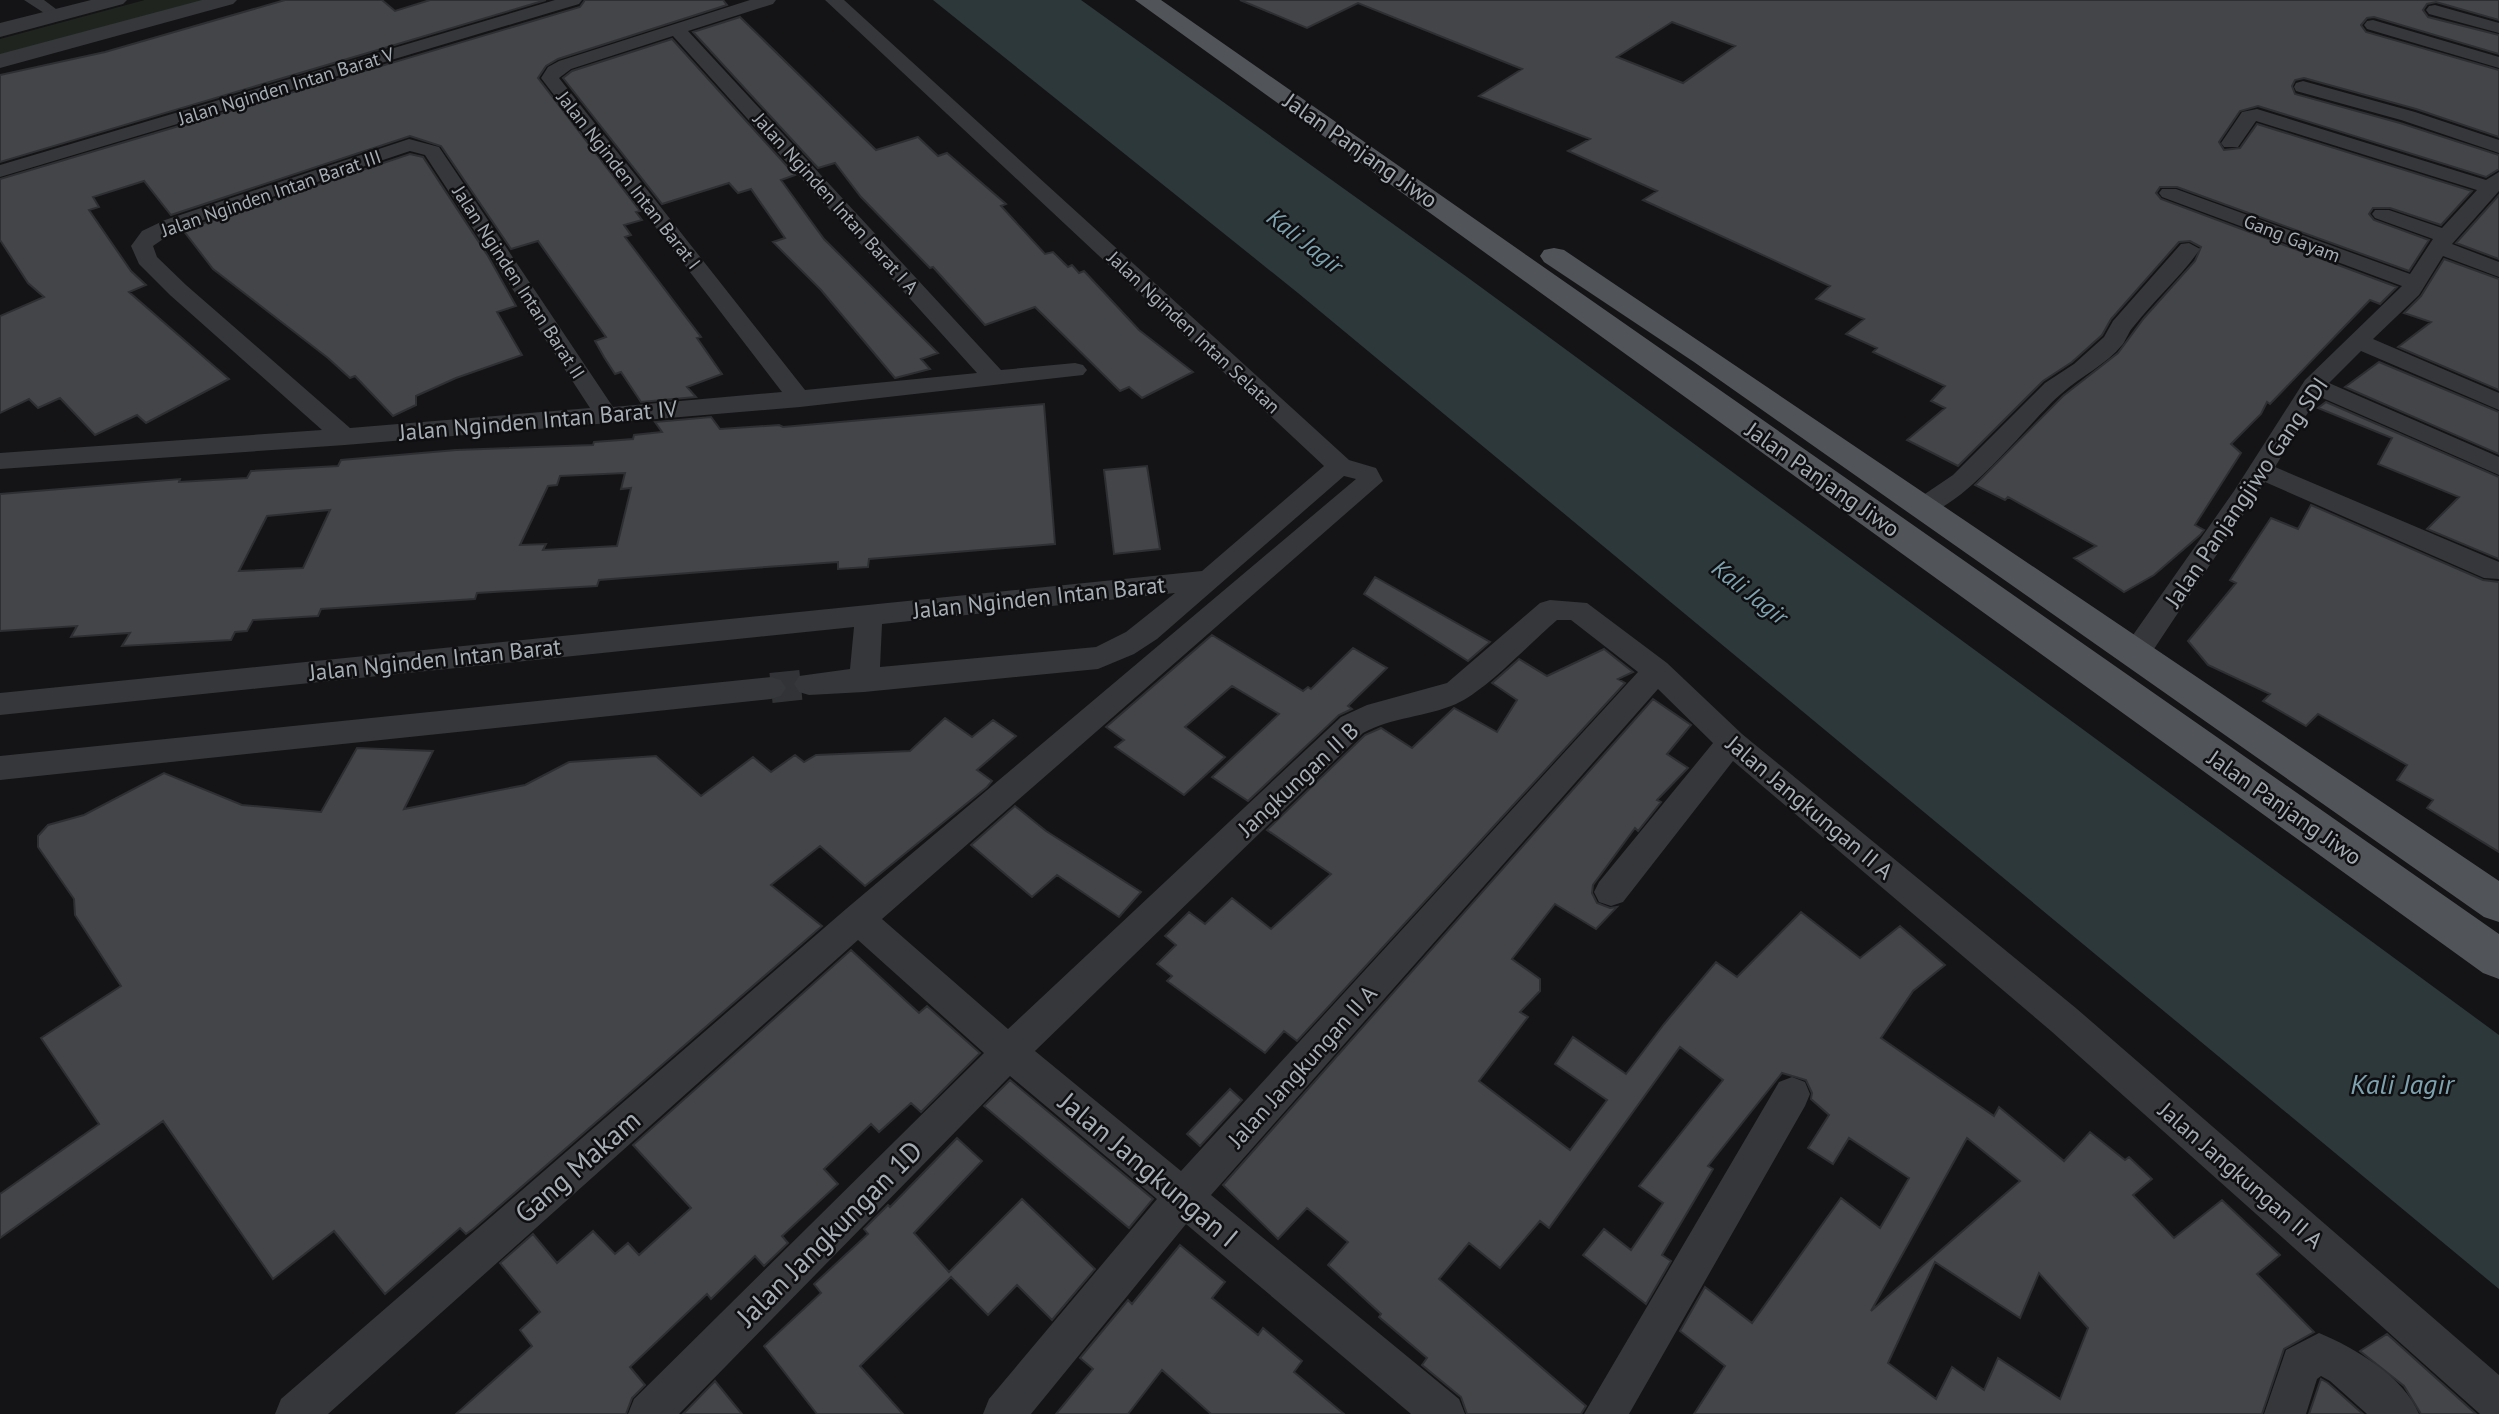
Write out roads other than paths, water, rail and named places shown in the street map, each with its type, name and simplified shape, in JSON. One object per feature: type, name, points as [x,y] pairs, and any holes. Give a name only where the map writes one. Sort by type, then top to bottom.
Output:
[{"type":"main road","name":"Jalan Panjang Jiwo","points":[[1146,0],[1359,135]]},
{"type":"main road","name":"Jalan Panjang Jiwo","points":[[1180,0],[1392,159],[2499,959]]},
{"type":"main road","name":"Jalan Panjang Jiwo","points":[[1392,159],[1705,356],[2499,904]]},
{"type":"street","points":[[33,0],[55,15]]},
{"type":"street","points":[[0,61],[226,0]]},
{"type":"street","name":"Jalan Nginden Intan Barat V","points":[[0,171],[573,0]]},
{"type":"street","name":"Jalan Nginden Intan Barat I","points":[[767,0],[565,65],[554,71],[550,78],[800,399]]},
{"type":"street","name":"Jalan Nginden Intan Selatan","points":[[834,0],[1340,466]]},
{"type":"street","points":[[0,30],[100,2]]},
{"type":"street","points":[[2435,10],[2499,28]]},
{"type":"street","points":[[2372,25],[2499,64]]},
{"type":"street","name":"Jalan Nginden Intan Barat I A","points":[[675,28],[996,379]]},
{"type":"street","points":[[2304,87],[2408,116],[2499,147]]},
{"type":"street","points":[[2231,143],[2249,116],[2257,115],[2495,183]]},
{"type":"street","name":"Jalan Nginden Intan Barat III","points":[[345,437],[178,289],[147,259],[142,246],[150,236],[172,225],[405,146],[416,145],[432,151]]},
{"type":"street","name":"Jalan Nginden Intan Barat II","points":[[432,151],[606,414]]},
{"type":"street","name":"Jalan Panjangjiwo Gang SDI","points":[[2136,653],[2313,385],[2360,342],[2415,283],[2442,241],[2495,183]]},
{"type":"street","name":"Gang Gayam","points":[[2169,193],[2415,283]]},
{"type":"street","points":[[2382,214],[2499,270]]},
{"type":"street","points":[[1922,508],[1962,481],[2053,388],[2082,369],[2114,340],[2121,326],[2189,249]]},
{"type":"street","points":[[2360,342],[2499,402]]},
{"type":"street","name":"Jalan Nginden Intan Barat IV","points":[[0,461],[345,437],[800,399],[1075,370]]},
{"type":"street","points":[[2313,385],[2499,467]]},
{"type":"street","points":[[809,684],[1098,658],[1116,652],[1141,637],[1340,466],[1367,474],[1370,481],[858,919]]},
{"type":"street","points":[[2259,470],[2494,571]]},
{"type":"street","name":"Jalan Nginden Intan Barat","points":[[0,704],[1209,580]]},
{"type":"street","name":"Jangkungan II B","points":[[1009,1052],[1352,725],[1370,714],[1426,704],[1450,695],[1550,610],[1577,610],[1657,671]]},
{"type":"street","points":[[864,681],[869,614]]},
{"type":"street","name":"Jalan Jangkungan II A","points":[[1004,1414],[1184,1197],[1657,671],[1731,742],[2064,1020],[2499,1403]]},
{"type":"street","points":[[0,768],[771,688]]},
{"type":"street","points":[[1611,892],[1731,742]]},
{"type":"street","name":"Jalan Jangkungan I","points":[[858,919],[1009,1052],[1444,1414]]},
{"type":"street","name":"Gang Makam","points":[[296,1414],[858,919]]},
{"type":"street","name":"Jalan Jangkungan 1D","points":[[649,1414],[1009,1052]]},
{"type":"street","points":[[1605,1414],[1792,1094]]},
{"type":"street","points":[[2285,1414],[2301,1365],[2319,1354],[2345,1366],[2398,1414]]},
{"type":"water","name":"Kali Jagir","points":[[933,0],[1081,0],[1467,277],[2499,1035],[2499,1289],[1298,293]]},
{"type":"tunnel","points":[[771,688],[809,684]]}]
